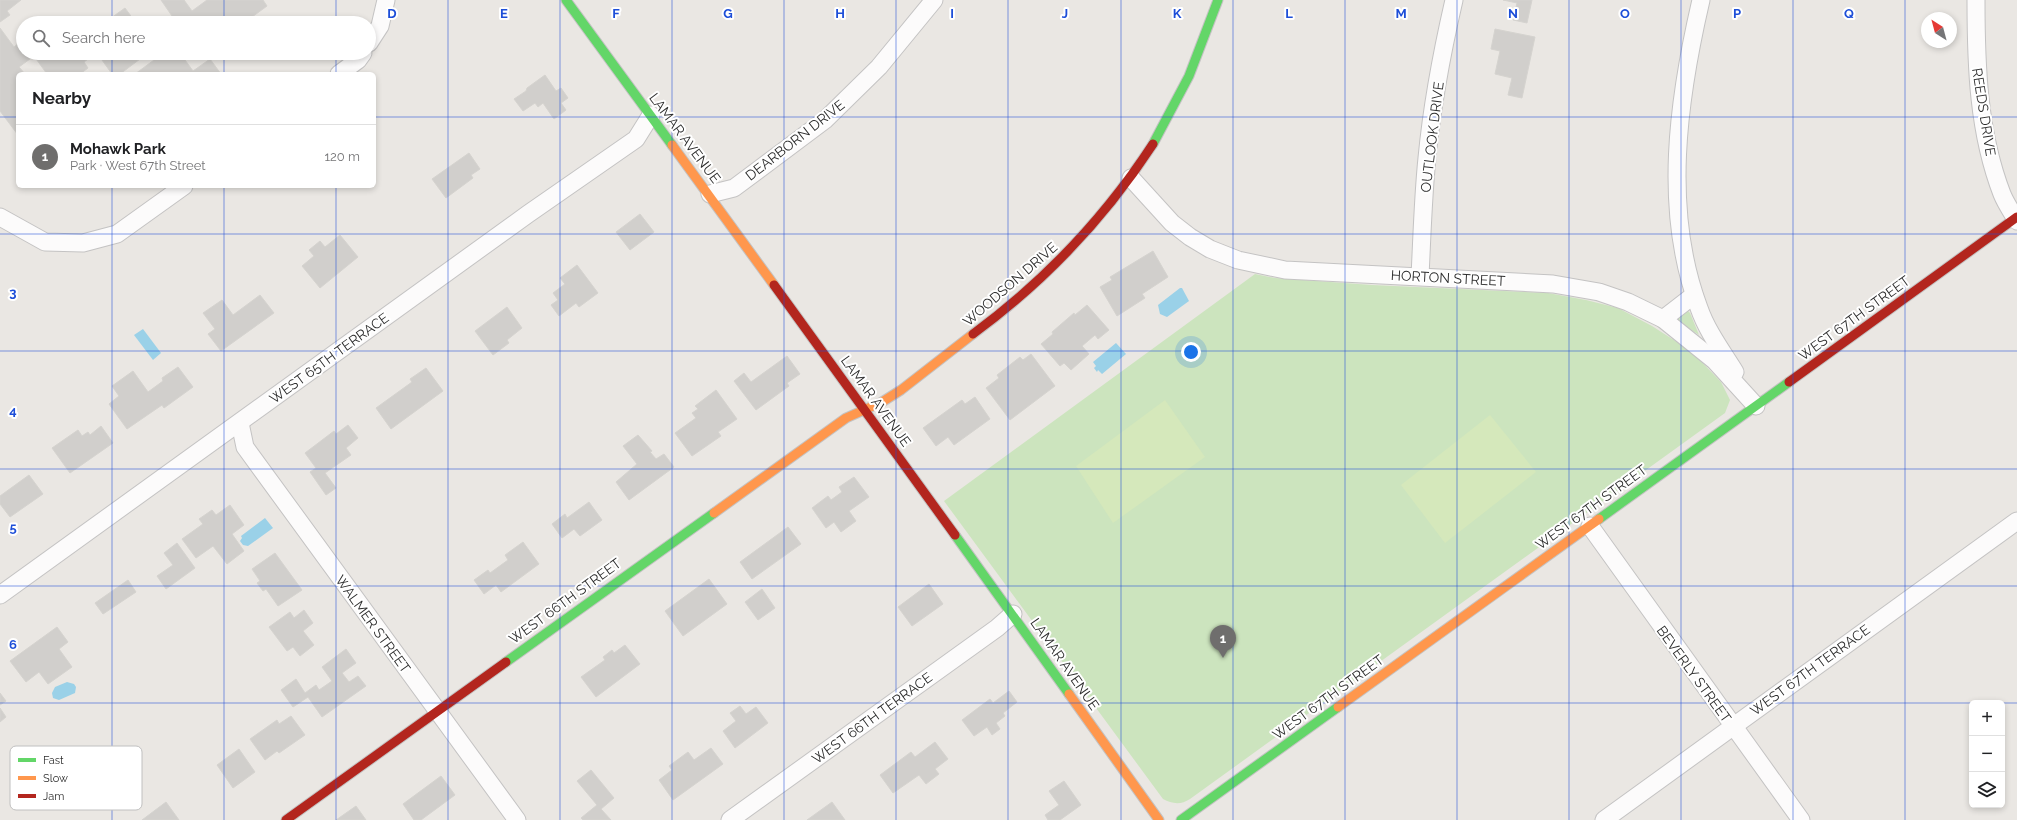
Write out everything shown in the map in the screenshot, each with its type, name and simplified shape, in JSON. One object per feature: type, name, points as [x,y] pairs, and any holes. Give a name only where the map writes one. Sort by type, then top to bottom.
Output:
[{"type":"street","points":[[376,32],[380,26],[386,0]]},
{"type":"street","name":"LAMAR AVENUE","points":[[566,0],[710,194],[1013,614],[1159,820]]},
{"type":"street","name":"DEARBORN DRIVE","points":[[710,194],[734,188],[825,120],[879,67],[934,0]]},
{"type":"street","name":"WOODSON DRIVE","points":[[865,410],[882,402],[1025,294],[1069,254],[1098,221],[1152,146],[1177,101],[1198,55],[1218,0]]},
{"type":"street","name":"OUTLOOK DRIVE","points":[[1420,276],[1431,120],[1444,43],[1454,0]]},
{"type":"street","points":[[1701,0],[1691,45],[1681,104],[1678,154],[1678,199],[1682,244],[1686,268],[1699,310],[1713,336],[1756,406]]},
{"type":"street","name":"REEDS DRIVE","points":[[1976,0],[1976,60],[1984,127],[1991,159],[2002,196],[2017,219]]},
{"type":"street","points":[[342,72],[358,60]]},
{"type":"street","name":"WEST 65TH TERRACE","points":[[0,595],[528,214],[636,138],[651,115]]},
{"type":"street","name":"HORTON STREET","points":[[1130,178],[1164,214],[1190,237],[1210,249],[1238,260],[1285,270],[1420,276],[1561,286],[1599,292],[1628,302],[1663,319],[1715,361],[1756,406]]},
{"type":"street","points":[[0,217],[45,242],[83,243],[117,234],[181,188]]},
{"type":"street","name":"WEST 67TH STREET","points":[[1181,820],[2017,219]]},
{"type":"street","points":[[1663,319],[1694,295]]},
{"type":"street","name":"WEST 66TH STREET","points":[[286,820],[846,418],[865,410]]},
{"type":"street","name":"WALMER STREET","points":[[240,423],[244,447],[517,820]]},
{"type":"street","name":"WEST 67TH TERRACE","points":[[1604,820],[2017,521]]},
{"type":"street","name":"BEVERLY STREET","points":[[1590,526],[1732,727],[1801,820]]},
{"type":"street","name":"WEST 66TH TERRACE","points":[[730,820],[990,633],[1013,614]]},
{"type":"green space","points":[[1255,274],[1275,278],[1372,285],[1548,293],[1618,308],[1652,326],[1691,351],[1721,382],[1730,400],[1725,413],[1190,799],[1180,803],[1173,803],[1163,799],[944,501]]},
{"type":"green space","points":[[1687,310],[1690,313],[1699,335],[1676,320]]},
{"type":"green space","points":[[1165,400],[1205,457],[1113,523],[1076,466]]},
{"type":"green space","points":[[1490,415],[1536,472],[1445,543],[1401,485]]},
{"type":"water","points":[[1182,288],[1189,301],[1167,317],[1160,314],[1158,305]]},
{"type":"water","points":[[143,329],[161,353],[153,360],[134,335]]},
{"type":"water","points":[[1116,343],[1126,354],[1102,374],[1098,370],[1097,372],[1094,368],[1096,366],[1093,362]]},
{"type":"water","points":[[265,518],[273,528],[248,546],[243,545],[240,541],[242,538],[241,536]]},
{"type":"water","points":[[67,682],[74,684],[76,687],[75,693],[59,700],[53,698],[52,693],[55,687]]},
{"type":"building","points":[[0,0],[21,0],[7,11],[10,15],[0,22]]},
{"type":"building","points":[[161,0],[184,0],[192,11],[207,0],[263,0],[267,6],[253,16],[172,16]]},
{"type":"building","points":[[1503,0],[1532,0],[1527,23],[1513,20],[1517,3]]},
{"type":"building","points":[[125,8],[131,16],[114,16]]},
{"type":"building","points":[[0,28],[14,47],[16,45],[16,60],[29,60],[19,67],[23,72],[16,72],[16,132],[0,111]]},
{"type":"building","points":[[1495,29],[1535,37],[1522,98],[1508,95],[1512,78],[1495,74],[1500,51],[1491,49]]},
{"type":"building","points":[[37,60],[87,60],[84,62],[88,68],[83,72],[46,72]]},
{"type":"building","points":[[102,60],[139,60],[123,72],[111,72]]},
{"type":"building","points":[[154,60],[185,60],[193,71],[211,60],[220,72],[138,72]]},
{"type":"building","points":[[545,75],[556,91],[561,88],[568,98],[561,103],[566,110],[554,119],[543,103],[538,107],[535,103],[523,111],[514,99]]},
{"type":"building","points":[[469,153],[480,169],[471,175],[473,178],[446,198],[432,179]]},
{"type":"building","points":[[640,214],[654,232],[630,250],[616,232]]},
{"type":"building","points":[[340,235],[358,257],[320,288],[302,266],[314,256],[309,250],[320,241],[325,247]]},
{"type":"building","points":[[1153,251],[1168,277],[1142,294],[1145,298],[1117,316],[1100,287],[1112,280],[1110,277]]},
{"type":"building","points":[[577,265],[598,293],[579,307],[576,303],[559,316],[551,305],[558,300],[553,293],[565,284],[560,278]]},
{"type":"building","points":[[260,295],[274,313],[221,351],[208,334],[215,329],[203,313],[222,300],[233,315]]},
{"type":"building","points":[[1087,305],[1109,330],[1098,339],[1095,335],[1082,346],[1089,354],[1071,370],[1064,363],[1060,366],[1041,344],[1053,334],[1052,332],[1074,313],[1075,315]]},
{"type":"building","points":[[507,307],[522,328],[507,340],[509,343],[493,355],[475,331]]},
{"type":"building","points":[[1031,354],[1055,386],[1010,420],[986,388],[999,378],[997,375],[1020,357],[1023,360]]},
{"type":"building","points":[[787,356],[800,374],[787,383],[789,386],[756,410],[734,381],[744,373],[751,382]]},
{"type":"building","points":[[178,367],[193,387],[164,408],[162,405],[127,429],[109,404],[119,396],[112,386],[133,371],[148,392],[163,381],[162,378]]},
{"type":"building","points":[[426,368],[443,391],[391,429],[376,408],[412,382],[410,379]]},
{"type":"building","points":[[716,390],[737,419],[718,432],[721,436],[692,456],[675,433],[696,418],[692,413],[698,409],[695,406]]},
{"type":"building","points":[[975,397],[990,419],[954,445],[948,437],[936,446],[923,428],[962,400],[965,404]]},
{"type":"building","points":[[348,425],[358,438],[346,448],[351,455],[325,473],[336,488],[326,495],[310,472],[316,468],[305,453],[334,431],[336,434]]},
{"type":"building","points":[[101,426],[113,443],[70,473],[52,448],[78,430],[82,436],[88,432],[90,435]]},
{"type":"building","points":[[638,435],[652,451],[650,452],[656,459],[664,454],[674,467],[629,500],[616,482],[637,464],[623,446]]},
{"type":"building","points":[[29,475],[43,494],[10,517],[0,504],[0,496]]},
{"type":"building","points":[[854,477],[869,497],[849,511],[856,521],[841,532],[834,522],[826,528],[812,508],[828,496],[831,500],[842,492],[839,487]]},
{"type":"building","points":[[589,502],[602,520],[580,536],[574,529],[562,538],[552,524],[565,514],[567,518]]},
{"type":"building","points":[[230,505],[244,525],[232,534],[244,551],[227,564],[213,546],[196,558],[182,539],[203,524],[199,519],[212,510],[216,515]]},
{"type":"building","points":[[788,527],[801,544],[752,579],[740,562]]},
{"type":"building","points":[[523,542],[539,564],[501,592],[496,585],[484,594],[474,580],[488,570],[490,573],[508,560],[505,555]]},
{"type":"building","points":[[177,543],[195,568],[166,589],[157,576],[173,565],[164,553]]},
{"type":"building","points":[[275,553],[302,590],[278,606],[266,589],[263,591],[257,583],[260,581],[252,569]]},
{"type":"building","points":[[709,579],[727,604],[683,636],[665,611]]},
{"type":"building","points":[[128,580],[136,592],[103,614],[95,603]]},
{"type":"building","points":[[929,584],[943,604],[912,626],[898,607]]},
{"type":"building","points":[[762,589],[775,608],[758,620],[745,602]]},
{"type":"building","points":[[304,610],[313,623],[303,631],[314,645],[300,656],[293,647],[287,651],[269,627],[290,612],[294,618]]},
{"type":"building","points":[[57,627],[68,642],[59,649],[72,667],[48,684],[39,672],[26,682],[10,661]]},
{"type":"building","points":[[625,645],[640,664],[596,697],[581,677],[605,660],[603,657],[612,650],[614,653]]},
{"type":"building","points":[[346,649],[356,663],[342,673],[349,682],[358,676],[366,686],[322,717],[308,697],[293,707],[281,690],[296,679],[305,693],[316,685],[319,690],[332,681],[322,667]]},
{"type":"building","points":[[1009,691],[1017,702],[1003,713],[1005,716],[996,723],[1000,729],[992,735],[987,727],[974,736],[962,720],[990,699],[993,703]]},
{"type":"building","points":[[0,693],[6,701],[0,705]]},
{"type":"building","points":[[740,706],[746,714],[756,707],[768,723],[735,748],[723,731],[736,721],[730,713]]},
{"type":"building","points":[[0,708],[6,717],[0,722]]},
{"type":"building","points":[[291,716],[305,735],[279,753],[277,751],[265,760],[250,739],[277,720],[279,724]]},
{"type":"building","points":[[935,742],[948,759],[935,769],[939,774],[926,784],[919,775],[893,793],[880,775],[911,752],[915,757]]},
{"type":"building","points":[[711,748],[723,764],[673,800],[659,780],[672,770],[669,766],[688,752],[694,760]]},
{"type":"building","points":[[239,749],[255,772],[233,788],[217,765]]},
{"type":"building","points":[[591,770],[614,798],[601,809],[611,820],[583,820],[581,818],[597,805],[577,781]]},
{"type":"building","points":[[441,776],[455,795],[421,820],[414,820],[403,804]]},
{"type":"building","points":[[1064,781],[1081,805],[1060,820],[1048,820],[1045,815],[1059,805],[1049,791]]},
{"type":"building","points":[[166,802],[179,820],[142,820]]},
{"type":"building","points":[[832,802],[845,820],[807,820]]},
{"type":"building","points":[[356,806],[366,820],[336,820]]},
{"type":"traffic: fast","points":[[566,0],[672,145]]},
{"type":"traffic: fast","points":[[1153,144],[1189,76],[1218,0]]},
{"type":"traffic: fast","points":[[1599,519],[1789,382]]},
{"type":"traffic: fast","points":[[506,662],[714,513]]},
{"type":"traffic: fast","points":[[955,535],[1069,694]]},
{"type":"traffic: fast","points":[[1181,820],[1338,707]]},
{"type":"traffic: slow","points":[[672,145],[774,285]]},
{"type":"traffic: slow","points":[[714,513],[846,418],[882,402],[901,390],[973,334]]},
{"type":"traffic: slow","points":[[1338,707],[1599,519]]},
{"type":"traffic: slow","points":[[1069,694],[1159,820]]},
{"type":"traffic: jam","points":[[973,334],[1025,292],[1072,247],[1114,198],[1153,144]]},
{"type":"traffic: jam","points":[[1789,382],[2017,217]]},
{"type":"traffic: jam","points":[[774,285],[955,535]]},
{"type":"traffic: jam","points":[[286,820],[506,662]]},
{"type":"place","name":"Mohawk Park","points":[[1223,658]]}]
